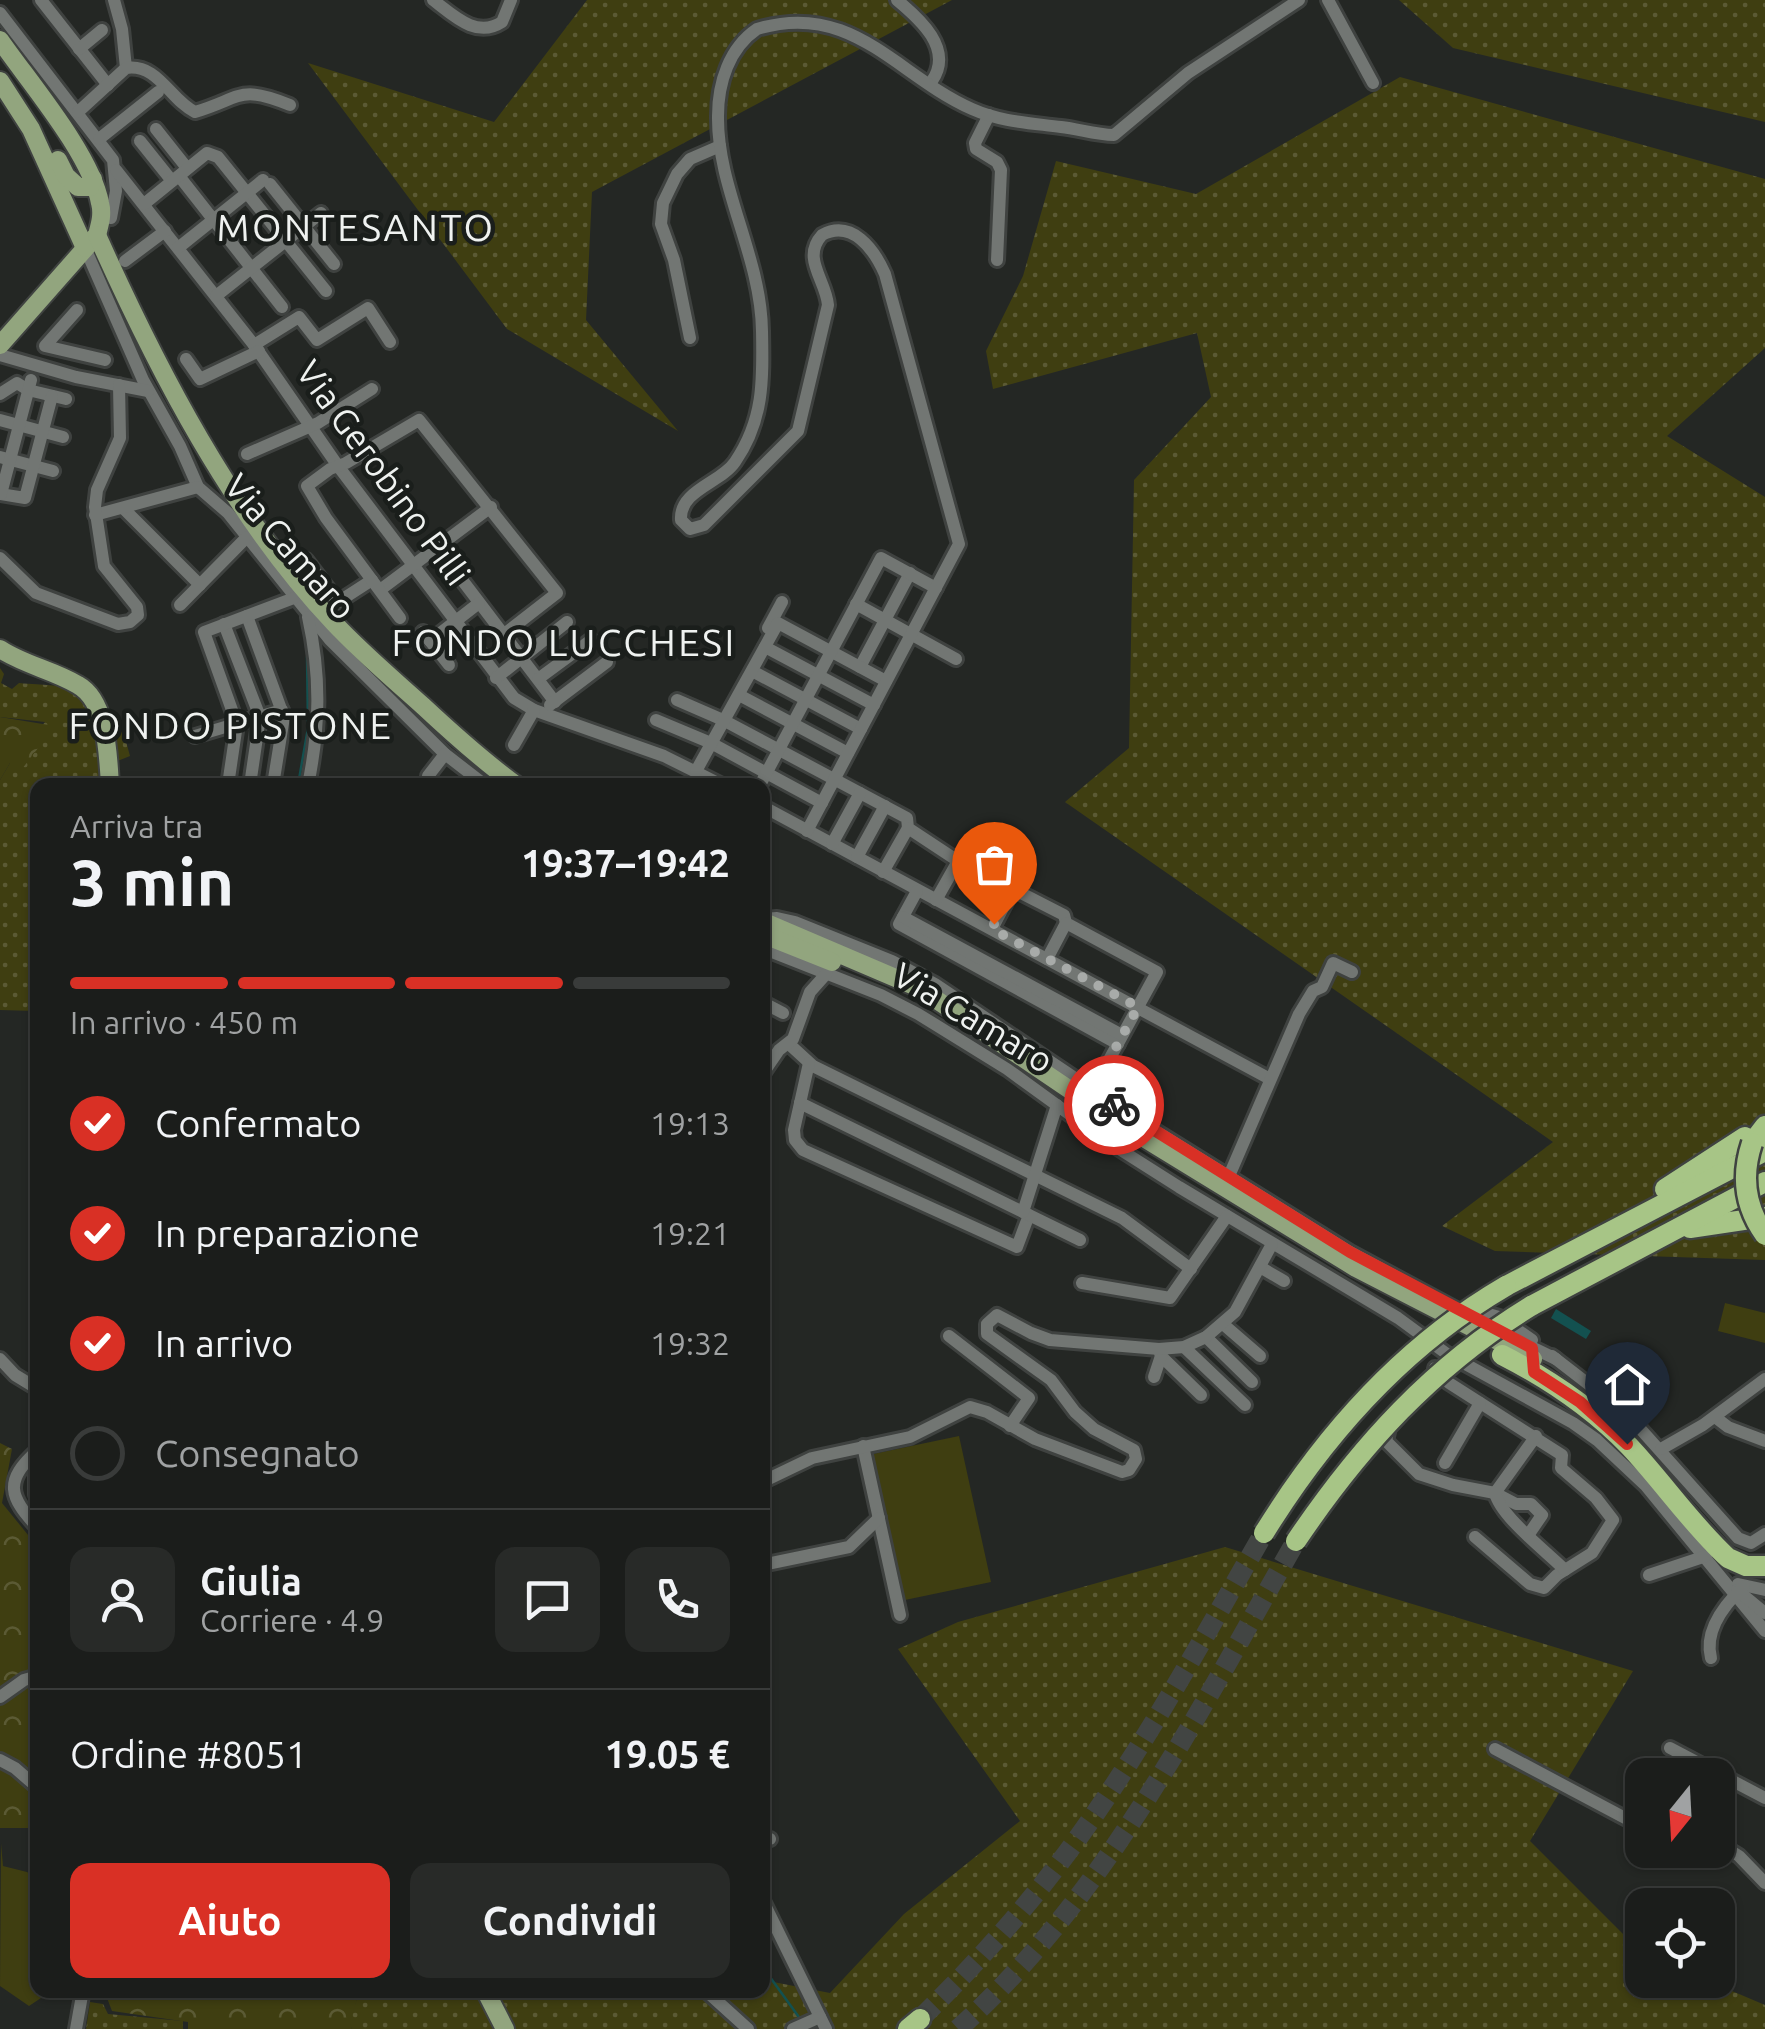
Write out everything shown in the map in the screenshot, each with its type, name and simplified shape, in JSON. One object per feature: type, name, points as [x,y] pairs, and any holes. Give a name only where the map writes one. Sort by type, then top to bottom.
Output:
[{"type":"highway","points":[[1264,1534],[1308,1467],[1370,1394],[1458,1317],[1757,1139]]},
{"type":"highway","points":[[1757,1139],[1746,1166],[1746,1189],[1752,1212],[1765,1236]]},
{"type":"highway","points":[[1296,1541],[1359,1454],[1454,1359],[1531,1306],[1765,1182]]},
{"type":"highway","points":[[1669,1233],[1765,1217]]},
{"type":"highway","points":[[1521,1367],[1576,1385],[1627,1429],[1733,1549],[1753,1556],[1765,1554]]},
{"type":"highway","points":[[1521,1367],[1580,1402],[1627,1444],[1728,1558],[1742,1565],[1765,1566]]},
{"type":"main road","points":[[0,40],[92,179],[101,204],[91,241],[0,344]]},
{"type":"main road","points":[[0,81],[31,129],[74,218],[91,241],[164,376],[312,610],[506,778]]},
{"type":"main road","points":[[31,129],[74,184],[87,189],[92,179]]},
{"type":"main road","points":[[0,648],[88,693],[99,713],[109,778]]},
{"type":"main road","points":[[770,923],[919,988],[1124,1126],[1521,1367]]},
{"type":"main road","points":[[770,937],[924,1004],[1107,1129],[1321,1260],[1521,1367]]},
{"type":"main road","points":[[489,1998],[505,2029]]},
{"type":"street","points":[[42,0],[108,85]]},
{"type":"street","points":[[114,0],[126,68]]},
{"type":"street","points":[[433,0],[461,21],[484,29],[502,22],[511,0]]},
{"type":"street","points":[[896,0],[923,23],[933,38],[940,63],[932,82]]},
{"type":"street","points":[[807,831],[959,544],[885,274],[862,239],[842,230],[822,235],[813,250],[828,305],[798,432],[704,525],[690,530],[684,525],[680,516],[685,502],[734,463],[751,434],[762,397],[762,304],[720,146],[718,105],[734,50],[760,28],[792,12],[814,10],[856,22],[879,36],[958,102],[988,115],[1114,135],[1188,74],[1299,0]]},
{"type":"street","points":[[1328,0],[1373,82]]},
{"type":"street","name":"Via Gerobino Pilli","points":[[0,13],[99,138],[116,170],[256,348],[338,466],[514,698],[537,712],[632,744],[709,778]]},
{"type":"street","points":[[79,49],[102,30]]},
{"type":"street","points":[[78,112],[126,68],[133,67],[152,73],[195,112],[249,92],[290,105]]},
{"type":"street","points":[[99,138],[158,92]]},
{"type":"street","points":[[988,115],[975,144],[1001,170],[996,260]]},
{"type":"street","points":[[156,129],[179,175]]},
{"type":"street","points":[[140,141],[179,175],[282,307]]},
{"type":"street","points":[[690,338],[674,260],[662,224],[663,203],[677,174],[690,159],[720,146]]},
{"type":"street","points":[[91,241],[125,195],[141,201],[206,153],[218,157],[326,291]]},
{"type":"street","points":[[111,218],[116,170]]},
{"type":"street","points":[[178,248],[247,193],[267,182],[334,264]]},
{"type":"street","points":[[216,296],[321,214]]},
{"type":"street","points":[[125,262],[165,231]]},
{"type":"street","name":"Via Camaro","points":[[91,241],[148,391],[198,487],[218,502],[294,598],[312,610],[330,640],[445,754],[477,778]]},
{"type":"street","points":[[186,359],[200,379],[256,348],[299,317],[317,340],[368,308],[390,342]]},
{"type":"street","points":[[77,310],[45,346],[106,360]]},
{"type":"street","points":[[0,355],[76,377],[148,391]]},
{"type":"street","points":[[0,394],[17,383],[30,385],[59,398],[43,431],[25,498],[1,494],[5,458],[30,385]]},
{"type":"street","points":[[0,558],[29,589],[113,623],[130,622],[139,610],[106,570],[96,516],[97,490],[122,431],[118,385]]},
{"type":"street","points":[[247,454],[311,426],[372,389]]},
{"type":"street","points":[[0,420],[63,437]]},
{"type":"street","points":[[400,618],[307,486],[419,420],[556,593],[504,634]]},
{"type":"street","points":[[5,458],[54,471]]},
{"type":"street","points":[[96,516],[198,487]]},
{"type":"street","points":[[306,560],[338,602],[412,566],[491,507]]},
{"type":"street","points":[[123,508],[200,586]]},
{"type":"street","points":[[180,605],[247,537]]},
{"type":"street","points":[[437,547],[555,702]]},
{"type":"street","points":[[764,778],[881,558],[936,588]]},
{"type":"street","points":[[860,668],[910,573]]},
{"type":"street","points":[[229,778],[238,724],[204,632],[294,598]]},
{"type":"street","points":[[449,665],[426,637],[479,602]]},
{"type":"street","points":[[723,720],[724,710],[782,602]]},
{"type":"street","points":[[856,604],[956,659]]},
{"type":"street","points":[[309,778],[318,737],[312,610]]},
{"type":"street","points":[[247,616],[282,710],[275,778]]},
{"type":"street","points":[[496,678],[567,622]]},
{"type":"street","points":[[696,771],[778,623],[886,682]]},
{"type":"street","points":[[224,624],[260,717],[251,778]]},
{"type":"street","points":[[316,654],[320,644],[330,640]]},
{"type":"street","points":[[538,679],[592,640]]},
{"type":"street","points":[[765,646],[874,705]]},
{"type":"street","points":[[514,745],[537,712],[608,662]]},
{"type":"street","points":[[752,671],[860,729]]},
{"type":"street","points":[[739,695],[848,753]]},
{"type":"street","points":[[677,700],[723,720],[907,818],[908,828],[883,872]]},
{"type":"street","points":[[195,736],[282,710]]},
{"type":"street","points":[[656,720],[710,744],[761,778]]},
{"type":"street","points":[[428,778],[445,754]]},
{"type":"street","points":[[770,782],[822,803]]},
{"type":"street","points":[[832,844],[860,792]]},
{"type":"street","points":[[856,858],[885,806]]},
{"type":"street","points":[[770,810],[1270,1079]]},
{"type":"street","points":[[908,828],[958,861],[1064,915],[1066,923],[1047,959]]},
{"type":"street","points":[[936,900],[958,861]]},
{"type":"street","points":[[992,929],[1013,889]]},
{"type":"street","points":[[917,890],[903,917],[1120,1040]]},
{"type":"street","points":[[770,917],[794,922],[925,978],[1092,1091],[1350,1252],[1440,1299],[1521,1367],[1536,1391],[1573,1423]]},
{"type":"street","points":[[1066,923],[1157,972],[1092,1091]]},
{"type":"street","name":"Via Camaro","points":[[770,951],[906,1007],[1057,1104],[1104,1140],[1398,1318],[1447,1354],[1485,1372],[1521,1367],[1573,1423],[1646,1486],[1720,1576],[1739,1591]]},
{"type":"street","points":[[1229,1176],[1299,1014],[1313,991],[1322,987],[1333,963],[1352,972]]},
{"type":"street","points":[[770,1062],[778,1050],[790,1044],[810,992],[828,973]]},
{"type":"street","points":[[770,1007],[783,1014]]},
{"type":"street","points":[[790,1044],[810,1067],[1122,1218],[1191,1269]]},
{"type":"street","points":[[810,1067],[794,1136],[803,1150],[1017,1247],[1057,1104]]},
{"type":"street","points":[[800,1104],[1080,1240]]},
{"type":"street","points":[[1082,1283],[1170,1298],[1227,1216]]},
{"type":"street","points":[[770,1478],[812,1458],[910,1436],[965,1408],[986,1412],[1035,1440],[1122,1472],[1132,1468],[1136,1459],[1131,1447],[1094,1429],[1031,1363],[986,1334],[992,1316],[1002,1316],[1031,1334],[1050,1340],[1160,1353],[1184,1347],[1224,1324],[1242,1302],[1272,1244]]},
{"type":"street","points":[[1260,1266],[1284,1281]]},
{"type":"street","points":[[1224,1324],[1260,1356]]},
{"type":"street","points":[[949,1336],[1029,1398],[1010,1426]]},
{"type":"street","points":[[1206,1337],[1252,1382]]},
{"type":"street","points":[[1184,1347],[1246,1405]]},
{"type":"street","points":[[1154,1377],[1160,1353]]},
{"type":"street","points":[[1160,1353],[1201,1394]]},
{"type":"street","points":[[0,1359],[30,1384]]},
{"type":"street","points":[[1521,1367],[1556,1359],[1605,1394],[1741,1540],[1752,1542],[1765,1534]]},
{"type":"street","points":[[1475,1537],[1538,1588],[1544,1588],[1592,1553],[1613,1520],[1596,1498],[1562,1468],[1562,1455],[1449,1383],[1436,1368],[1390,1426],[1386,1442],[1419,1474],[1453,1486],[1494,1493],[1516,1504],[1531,1504],[1542,1514],[1529,1534]]},
{"type":"street","points":[[1660,1449],[1715,1417],[1765,1379]]},
{"type":"street","points":[[1444,1464],[1480,1403]]},
{"type":"street","points":[[1715,1417],[1724,1425],[1765,1442]]},
{"type":"street","points":[[1494,1493],[1536,1436]]},
{"type":"street","points":[[863,1446],[900,1615]]},
{"type":"street","points":[[30,1458],[18,1470],[13,1488],[19,1507],[30,1519]]},
{"type":"street","points":[[1494,1493],[1497,1504],[1565,1570]]},
{"type":"street","points":[[770,1563],[849,1547],[879,1518]]},
{"type":"street","points":[[1649,1575],[1706,1556]]},
{"type":"street","points":[[1711,1658],[1709,1638],[1728,1601],[1739,1591],[1765,1590]]},
{"type":"street","points":[[1739,1591],[1765,1613]]},
{"type":"street","points":[[1739,1591],[1765,1632]]},
{"type":"street","points":[[0,1697],[30,1678]]},
{"type":"street","points":[[1670,1748],[1765,1798]]},
{"type":"street","points":[[1494,1750],[1625,1818]]},
{"type":"street","points":[[0,1760],[30,1781]]},
{"type":"street","points":[[1735,1854],[1765,1883]]},
{"type":"street","points":[[770,1921],[808,2025]]},
{"type":"street","points":[[76,2029],[82,1998]]},
{"type":"street","points":[[713,1998],[748,2029]]},
{"type":"green space","points":[[587,0],[952,0],[592,192],[586,320],[678,431],[507,329],[308,63],[494,122]]},
{"type":"green space","points":[[1399,0],[1765,0],[1765,122],[1453,48]]},
{"type":"green space","points":[[1400,77],[1765,179],[1765,348],[1667,436],[1765,497],[1765,1260],[1495,1251],[1442,1226],[1553,1142],[1065,802],[1129,748],[1134,480],[1211,397],[1197,333],[993,389],[986,351],[1023,276],[1056,161],[1196,194]]},
{"type":"green space","points":[[0,668],[4,674],[1,683],[12,689],[19,683],[69,689],[83,701],[99,729],[122,727],[130,756],[115,762],[118,778],[30,778],[30,1011],[0,1010],[0,780],[45,722],[0,717]]},
{"type":"green space","points":[[0,717],[55,726],[22,769],[10,763],[0,780]]},
{"type":"green space","points":[[1725,1303],[1765,1313],[1765,1343],[1718,1331]]},
{"type":"green space","points":[[959,1436],[991,1582],[905,1600],[873,1454]]},
{"type":"green space","points":[[0,1443],[12,1449],[2,1503],[30,1537],[30,1828],[0,1828]]},
{"type":"green space","points":[[1225,1547],[1633,1671],[1530,1841],[1625,1936],[1625,1998],[1735,1998],[1735,1992],[1765,2005],[1765,2029],[352,2029],[349,2022],[357,1998],[770,1998],[770,1981],[830,1993],[904,1914],[1020,1821],[898,1649],[958,1622]]},
{"type":"green space","points":[[1,1843],[3,1866],[30,1874],[30,1998],[41,1998],[29,2006],[0,1986]]},
{"type":"green space","points":[[107,1998],[358,1998],[350,2022],[352,2029],[188,2029],[188,2022],[112,2011]]},
{"type":"green space","points":[[90,2002],[103,2004],[108,2014],[183,2021],[183,2029],[86,2029]]},
{"type":"water","points":[[1556,1309],[1591,1331],[1586,1339],[1551,1318]]},
{"type":"waterway","points":[[299,778],[308,728],[307,657]]},
{"type":"waterway","points":[[770,1977],[801,2020]]},
{"type":"tunnel","points":[[920,2019],[1015,1918],[1094,1815],[1170,1696],[1264,1533]]},
{"type":"tunnel","points":[[958,2029],[1011,1977],[1105,1861],[1185,1735],[1296,1541]]},
{"type":"way so far","points":[[994,924],[992,929],[1138,1007],[1092,1091],[1114,1105]]},
{"type":"district","name":"MONTESANTO","points":[[356,228]]},
{"type":"district","name":"FONDO LUCCHESI","points":[[564,643]]},
{"type":"district","name":"FONDO PISTONE","points":[[231,726]]},
{"type":"route","points":[[1114,1105],[1350,1252],[1532,1348],[1534,1372],[1580,1402],[1627,1444]]}]
